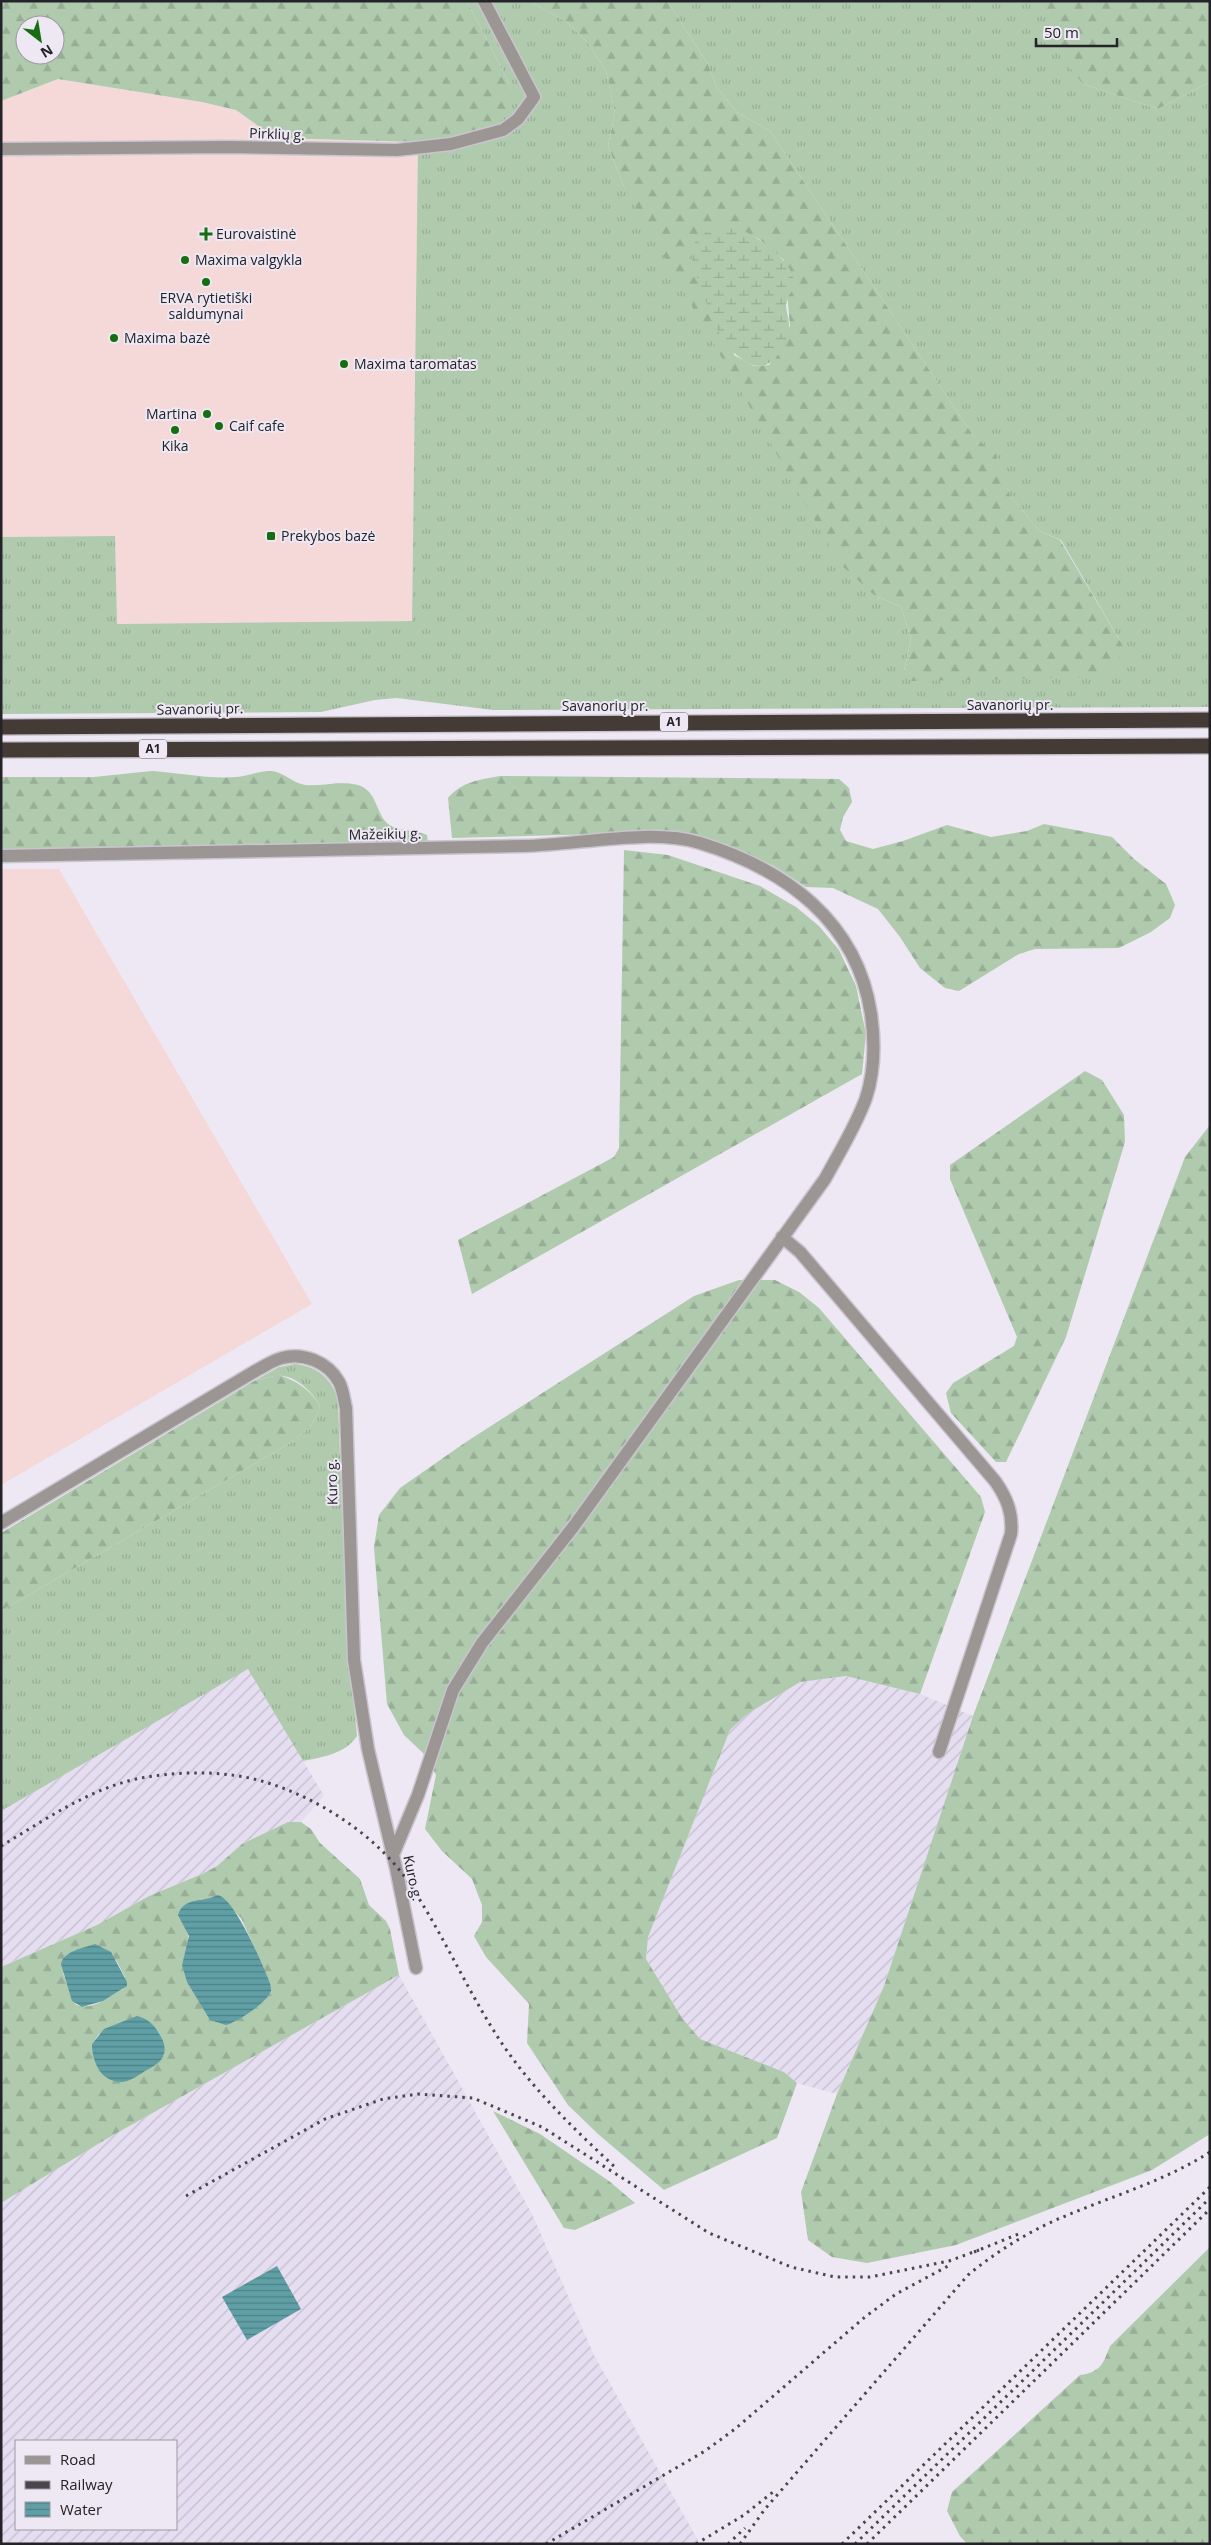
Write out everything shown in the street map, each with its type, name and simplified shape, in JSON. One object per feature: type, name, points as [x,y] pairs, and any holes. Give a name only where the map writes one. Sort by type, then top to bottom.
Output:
[{"type":"highway","name":"Savanorių pr.","points":[[1,727],[1210,720]]},
{"type":"highway","name":"A1","points":[[1,750],[1210,746]]},
{"type":"street","name":"Pirklių g.","points":[[1,149],[229,147],[397,150],[451,144],[503,130],[518,120],[534,97],[484,1]]},
{"type":"street","name":"Mažeikių g.","points":[[1,856],[555,846],[650,837],[698,842],[764,870],[813,903],[846,942],[859,968],[869,1003],[874,1036],[873,1064],[866,1096],[856,1122],[825,1179],[574,1526],[482,1643],[453,1690],[418,1795],[393,1855]]},
{"type":"street","points":[[782,1237],[800,1252],[995,1481],[1008,1501],[1011,1511],[1011,1534],[938,1752]]},
{"type":"street","name":"Kuro g.","points":[[1,1523],[257,1370],[281,1358],[297,1356],[312,1359],[327,1368],[339,1382],[346,1408],[354,1660],[368,1749],[393,1855],[416,1968]]},
{"type":"shaded area","points":[[58,79],[202,102],[236,110],[275,138],[418,142],[412,621],[116,624],[115,536],[1,537],[1,101]]},
{"type":"shaded area","points":[[1,869],[59,869],[312,1304],[1,1485]]},
{"type":"shaded area","points":[[248,1668],[324,1796],[301,1822],[288,1822],[242,1844],[217,1866],[202,1874],[149,1896],[97,1925],[1,1967],[1,1811]]},
{"type":"shaded area","points":[[846,1676],[920,1694],[973,1716],[884,1986],[837,2094],[797,2083],[784,2072],[700,2039],[682,2018],[646,1959],[648,1937],[730,1730],[747,1713],[800,1682]]},
{"type":"shaded area","points":[[399,1975],[532,2214],[594,2355],[700,2544],[1,2544],[1,2203],[108,2138]]},
{"type":"green space","points":[[1,1],[467,1],[510,85],[512,102],[500,123],[478,133],[418,142],[275,138],[236,110],[202,102],[58,79],[1,101]]},
{"type":"green space","points":[[467,1],[529,1],[567,22],[588,43],[606,71],[615,113],[608,146],[623,185],[874,595],[901,607],[911,639],[904,671],[1123,646],[1061,540],[1039,531],[1010,495],[994,454],[972,434],[770,131],[738,113],[717,88],[708,64],[667,1],[1040,1],[1083,84],[1158,109],[1210,82],[1210,707],[493,710],[397,698],[375,700],[321,712],[1,714],[1,537],[115,536],[117,624],[412,621],[418,142],[447,137],[510,85]]},
{"type":"green space","points":[[529,1],[667,1],[708,64],[717,88],[738,113],[770,131],[972,434],[995,454],[1010,495],[1039,531],[1060,540],[1123,646],[1118,663],[1094,677],[912,681],[904,671],[911,639],[901,607],[874,595],[839,563],[623,185],[608,146],[615,113],[606,71],[588,43],[567,22]],"holes":[[[733,227],[759,239],[784,260],[790,326],[769,365],[754,366],[734,355]]]},
{"type":"green space","points":[[1040,1],[1210,1],[1210,82],[1158,109],[1083,84],[1059,54]]},
{"type":"green space","points":[[718,226],[729,226],[751,234],[781,257],[793,275],[794,284],[786,305],[789,333],[778,356],[764,365],[752,365],[738,357],[724,341],[714,322],[694,270],[692,253],[695,243],[703,234]]},
{"type":"green space","points":[[152,771],[205,777],[226,777],[270,771],[305,785],[345,783],[358,785],[369,792],[387,823],[395,828],[427,835],[428,843],[1,851],[1,777],[94,777]]},
{"type":"green space","points":[[500,776],[839,779],[849,788],[852,802],[843,817],[840,830],[846,841],[873,849],[903,841],[947,825],[991,837],[1027,831],[1044,824],[1112,837],[1134,859],[1166,884],[1175,905],[1170,918],[1151,932],[1119,948],[1035,949],[1019,954],[959,991],[945,988],[920,968],[900,937],[878,909],[833,888],[806,887],[774,866],[723,844],[676,832],[452,838],[448,798],[459,788],[466,785],[478,780]]},
{"type":"green space","points":[[624,850],[668,855],[760,886],[796,907],[819,926],[839,950],[856,986],[866,1034],[862,1074],[472,1294],[458,1240],[614,1157],[619,1148]]},
{"type":"green space","points":[[1085,1071],[1102,1080],[1124,1115],[1125,1142],[1066,1337],[1006,1462],[996,1462],[951,1413],[946,1393],[953,1383],[1014,1346],[1017,1337],[950,1179],[950,1165]]},
{"type":"green space","points":[[1210,1125],[1210,2134],[1152,2170],[956,2245],[867,2263],[832,2257],[808,2240],[801,2192],[837,2094],[884,1986],[973,1716],[1185,1157]]},
{"type":"green space","points":[[739,1280],[775,1280],[799,1292],[819,1308],[981,1497],[985,1512],[920,1694],[846,1676],[800,1682],[747,1714],[730,1730],[648,1937],[646,1959],[682,2018],[700,2039],[784,2072],[797,2083],[777,2138],[664,2190],[598,2134],[568,2105],[527,2043],[529,2004],[486,1957],[474,1936],[482,1922],[482,1905],[472,1879],[442,1851],[425,1829],[436,1775],[423,1753],[404,1735],[387,1704],[374,1547],[379,1515],[400,1488],[466,1442],[694,1296]]},
{"type":"green space","points":[[295,1364],[303,1365],[323,1375],[332,1386],[338,1401],[347,1610],[357,1736],[340,1751],[303,1761],[248,1669],[1,1811],[1,1611],[290,1443],[309,1428],[320,1406],[308,1390],[296,1381],[283,1376],[254,1381],[279,1367]]},
{"type":"green space","points":[[278,1375],[302,1386],[320,1406],[312,1423],[305,1431],[290,1443],[1,1611],[1,1533],[254,1381]]},
{"type":"green space","points":[[288,1822],[301,1822],[311,1829],[320,1843],[360,1879],[369,1905],[386,1921],[390,1929],[399,1975],[108,2138],[1,2203],[1,1967],[97,1925],[149,1896],[202,1874],[217,1866],[242,1844]],"holes":[[[217,1895],[241,1918],[270,1983],[271,1992],[267,1997],[233,2023],[182,1965],[189,1941],[187,1931],[201,1899],[210,1899]],[[116,1960],[125,1977],[123,1989],[95,2004],[82,2006],[76,2005],[63,1973]],[[99,2034],[162,2038],[164,2055],[155,2065],[132,2078],[92,2044]]]},
{"type":"green space","points":[[493,2111],[540,2134],[609,2181],[635,2203],[575,2230],[564,2228]]},
{"type":"green space","points":[[1210,2247],[1210,2544],[967,2544],[960,2536],[947,2511],[952,2492],[1080,2375],[1097,2369],[1105,2358],[1110,2346]]},
{"type":"water","points":[[217,1895],[224,1898],[239,1919],[261,1962],[271,1988],[269,1996],[258,2006],[226,2025],[210,2020],[187,1982],[182,1965],[189,1936],[178,1915],[181,1909],[190,1902]]},
{"type":"water","points":[[95,1944],[111,1952],[127,1982],[127,1986],[103,2001],[82,2007],[72,2001],[61,1964],[70,1953]]},
{"type":"water","points":[[137,2016],[144,2018],[156,2029],[164,2045],[163,2057],[160,2062],[129,2080],[123,2082],[109,2079],[99,2070],[96,2064],[92,2044],[104,2029]]},
{"type":"water","points":[[277,2266],[301,2309],[247,2340],[222,2297]]},
{"type":"railway","points":[[1,1846],[86,1797],[104,1789],[141,1778],[186,1773],[231,1775],[256,1779],[306,1798],[354,1827],[394,1863],[421,1902],[487,2020],[511,2057],[554,2107],[617,2169]]},
{"type":"railway","points":[[186,2196],[325,2119],[383,2099],[418,2094],[473,2098],[542,2127],[709,2233],[791,2267],[835,2277],[870,2277],[949,2261],[979,2250]]},
{"type":"railway","points":[[740,2544],[765,2509],[968,2275],[1001,2250],[1025,2235],[1063,2217],[1157,2180],[1210,2152]]},
{"type":"railway","points":[[842,2544],[1210,2187]]},
{"type":"railway","points":[[855,2544],[1210,2198]]},
{"type":"railway","points":[[867,2544],[1210,2209]]},
{"type":"railway","points":[[974,2252],[1021,2233]]},
{"type":"railway","points":[[546,2544],[705,2451],[735,2429],[865,2317],[896,2294],[950,2265]]},
{"type":"railway","points":[[696,2544],[744,2515],[773,2492]]},
{"type":"railway","points":[[728,2544],[745,2528]]},
{"type":"place","name":"Eurovaistinė","points":[[206,234]]},
{"type":"place","name":"Maxima valgykla","points":[[185,260]]},
{"type":"place","name":"ERVA rytietiški saldumynai","points":[[206,282]]},
{"type":"place","name":"Maxima bazė","points":[[114,338]]},
{"type":"place","name":"Maxima taromatas","points":[[344,364]]},
{"type":"place","name":"Martina","points":[[207,414]]},
{"type":"place","name":"Caif cafe","points":[[219,426]]},
{"type":"place","name":"Kika","points":[[175,430]]},
{"type":"place","name":"Prekybos bazė","points":[[271,536]]}]
